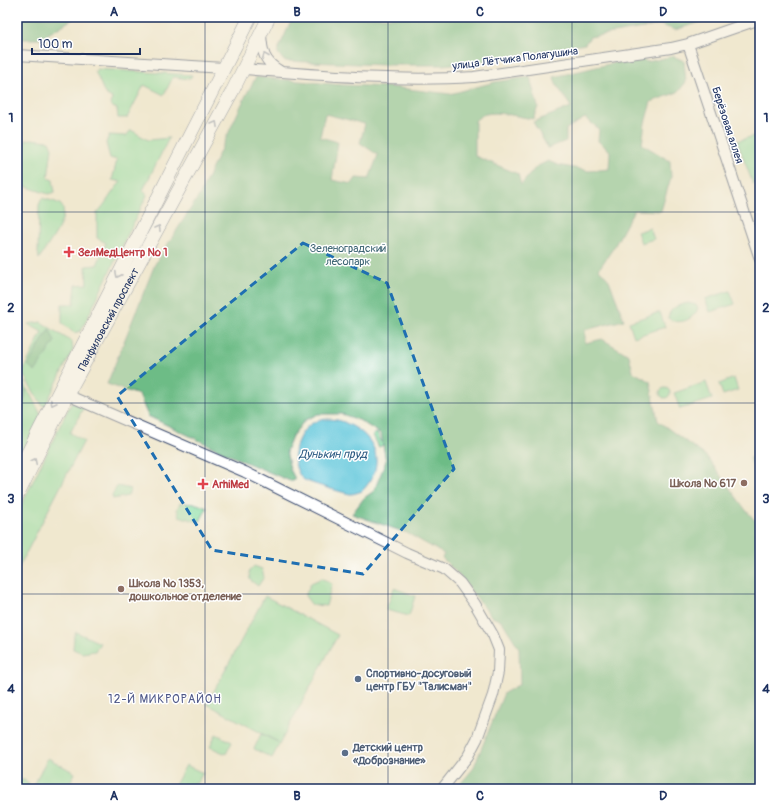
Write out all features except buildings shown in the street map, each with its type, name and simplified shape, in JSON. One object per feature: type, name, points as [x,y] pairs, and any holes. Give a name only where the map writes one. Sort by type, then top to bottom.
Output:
[{"type":"main road","name":"Панфиловский проспект","points":[[17,474],[250,17]]},
{"type":"main road","name":"Панфиловский проспект","points":[[17,496],[67,395],[244,69],[269,17]]},
{"type":"main road","points":[[224,68],[244,69]]},
{"type":"street","name":"улица Лётчика Полагушина","points":[[244,69],[386,78],[447,79],[474,77],[665,49],[688,44],[760,19]]},
{"type":"street","points":[[261,34],[262,49],[266,60],[272,67],[280,71]]},
{"type":"street","name":"Берёзовая аллея","points":[[688,44],[760,259]]},
{"type":"street","points":[[17,55],[224,68]]},
{"type":"street","points":[[67,395],[245,472],[444,570],[460,583],[475,604],[493,635],[499,650],[498,672],[493,695],[477,739],[468,756],[442,789]]},
{"type":"highlighted area","points":[[303,243],[387,283],[454,469],[363,574],[212,550],[117,396]]},
{"type":"green space","points":[[17,17],[76,17],[40,39],[17,39]]},
{"type":"green space","points":[[293,17],[717,17],[675,30],[661,25],[590,37],[585,44],[492,60],[443,65],[384,65],[284,61],[277,52]]},
{"type":"green space","name":"Зеленоградский лесопарк","points":[[673,56],[684,61],[686,82],[678,92],[651,102],[645,123],[642,144],[670,161],[671,177],[661,211],[634,210],[614,247],[599,269],[609,280],[624,320],[585,330],[585,343],[602,339],[629,355],[633,372],[650,381],[658,421],[707,457],[745,509],[760,526],[760,789],[456,789],[473,769],[504,693],[520,684],[519,648],[502,621],[492,617],[456,572],[442,558],[444,554],[407,533],[352,514],[364,498],[374,491],[386,461],[381,434],[359,420],[342,414],[318,414],[305,420],[292,436],[286,451],[290,469],[295,479],[290,481],[236,458],[148,416],[139,395],[107,384],[155,264],[200,194],[246,95],[256,77],[342,85],[391,87],[450,94],[495,82],[530,77],[538,107],[533,119],[491,113],[483,115],[475,121],[475,156],[518,174],[521,185],[536,167],[548,161],[558,165],[589,171],[609,169],[610,151],[598,141],[599,129],[585,118],[566,129],[566,141],[548,148],[533,122],[571,107],[556,84],[554,77],[639,57],[647,62]],"holes":[[[325,114],[365,124],[360,143],[378,155],[369,179],[356,178],[352,184],[332,180],[338,142],[320,137]]]},
{"type":"green space","points":[[97,69],[192,75],[190,79],[173,77],[164,95],[144,85],[127,118],[118,118],[117,109],[111,106],[112,98],[105,94],[95,71]]},
{"type":"green space","points":[[131,130],[148,140],[169,138],[143,190],[147,195],[81,331],[74,333],[62,323],[62,304],[74,304],[76,285],[87,284],[86,266],[97,265],[106,243],[97,238],[97,213],[121,182],[112,180],[117,160],[110,158],[106,143],[109,135],[126,136]]},
{"type":"green space","points":[[757,135],[760,136],[760,179],[753,184],[737,141]]},
{"type":"green space","points":[[31,139],[49,141],[52,148],[48,178],[53,180],[55,192],[48,194],[21,185],[17,170],[26,140]]},
{"type":"green space","points":[[42,198],[60,204],[63,209],[63,216],[57,232],[39,259],[39,205]]},
{"type":"green space","points":[[650,228],[654,239],[641,243],[637,232]]},
{"type":"green space","points":[[730,291],[735,304],[710,312],[705,299]]},
{"type":"green space","points":[[688,303],[696,305],[698,308],[689,319],[676,322],[668,318],[673,309]]},
{"type":"green space","points":[[660,312],[665,327],[634,337],[629,322]]},
{"type":"green space","points":[[41,322],[72,342],[73,350],[45,406],[42,405],[22,373],[42,332],[28,324]]},
{"type":"green space","points":[[49,329],[55,341],[35,372],[28,365]]},
{"type":"green space","points":[[17,374],[24,382],[41,415],[17,463],[17,421],[21,418],[26,390]]},
{"type":"green space","points":[[17,376],[26,390],[21,418],[17,421]]},
{"type":"green space","points":[[734,378],[738,390],[723,395],[719,384]]},
{"type":"green space","points":[[706,382],[712,399],[680,409],[674,393]]},
{"type":"green space","points":[[663,388],[667,388],[669,389],[669,397],[663,398],[660,395],[660,391]]},
{"type":"green space","points":[[72,403],[84,407],[70,433],[84,441],[19,567],[17,565],[17,514]]},
{"type":"green space","points":[[377,433],[383,445],[379,447],[373,435]]},
{"type":"green space","points":[[760,455],[760,489],[750,458]]},
{"type":"green space","points":[[117,486],[131,489],[128,496],[113,499],[112,495]]},
{"type":"green space","points":[[180,503],[197,504],[207,508],[200,521],[195,521],[179,516],[177,509]]},
{"type":"green space","points":[[254,566],[262,569],[264,577],[258,586],[250,580],[249,571]]},
{"type":"green space","points":[[322,578],[332,584],[326,606],[312,605],[305,596],[311,583]]},
{"type":"green space","points":[[394,588],[415,596],[409,616],[386,610]]},
{"type":"green space","points":[[265,596],[338,635],[272,758],[254,749],[261,734],[278,742],[207,704]]},
{"type":"green space","points":[[76,632],[100,643],[95,651],[82,653],[73,649],[74,636]]},
{"type":"green space","points":[[216,734],[232,742],[226,754],[210,747]]},
{"type":"green space","points":[[48,758],[75,773],[67,789],[31,789]]},
{"type":"green space","points":[[186,765],[203,773],[197,783],[174,787]]},
{"type":"green space","points":[[17,780],[24,780],[29,783],[26,789],[17,789]]},
{"type":"water","name":"Дунькин пруд","points":[[322,419],[339,420],[352,426],[368,439],[373,447],[376,456],[374,474],[362,491],[350,494],[333,490],[303,479],[298,473],[295,458],[297,442],[305,429],[312,423]]},
{"type":"place","name":"ЗелМедЦентр № 1","points":[[69,252]]},
{"type":"place","name":"Школа № 617","points":[[744,483]]},
{"type":"place","name":"ArhiMed","points":[[203,484]]},
{"type":"place","name":"Школа № 1353, дошкольное отделение","points":[[121,589]]},
{"type":"place","name":"Спортивно-досуговый центр ГБУ \"Талисман\"","points":[[358,679]]},
{"type":"place","name":"Детский центр «Добрознание»","points":[[345,753]]},
{"type":"district","name":"12-Й МИКРОРАЙОН","points":[[165,699]]}]
